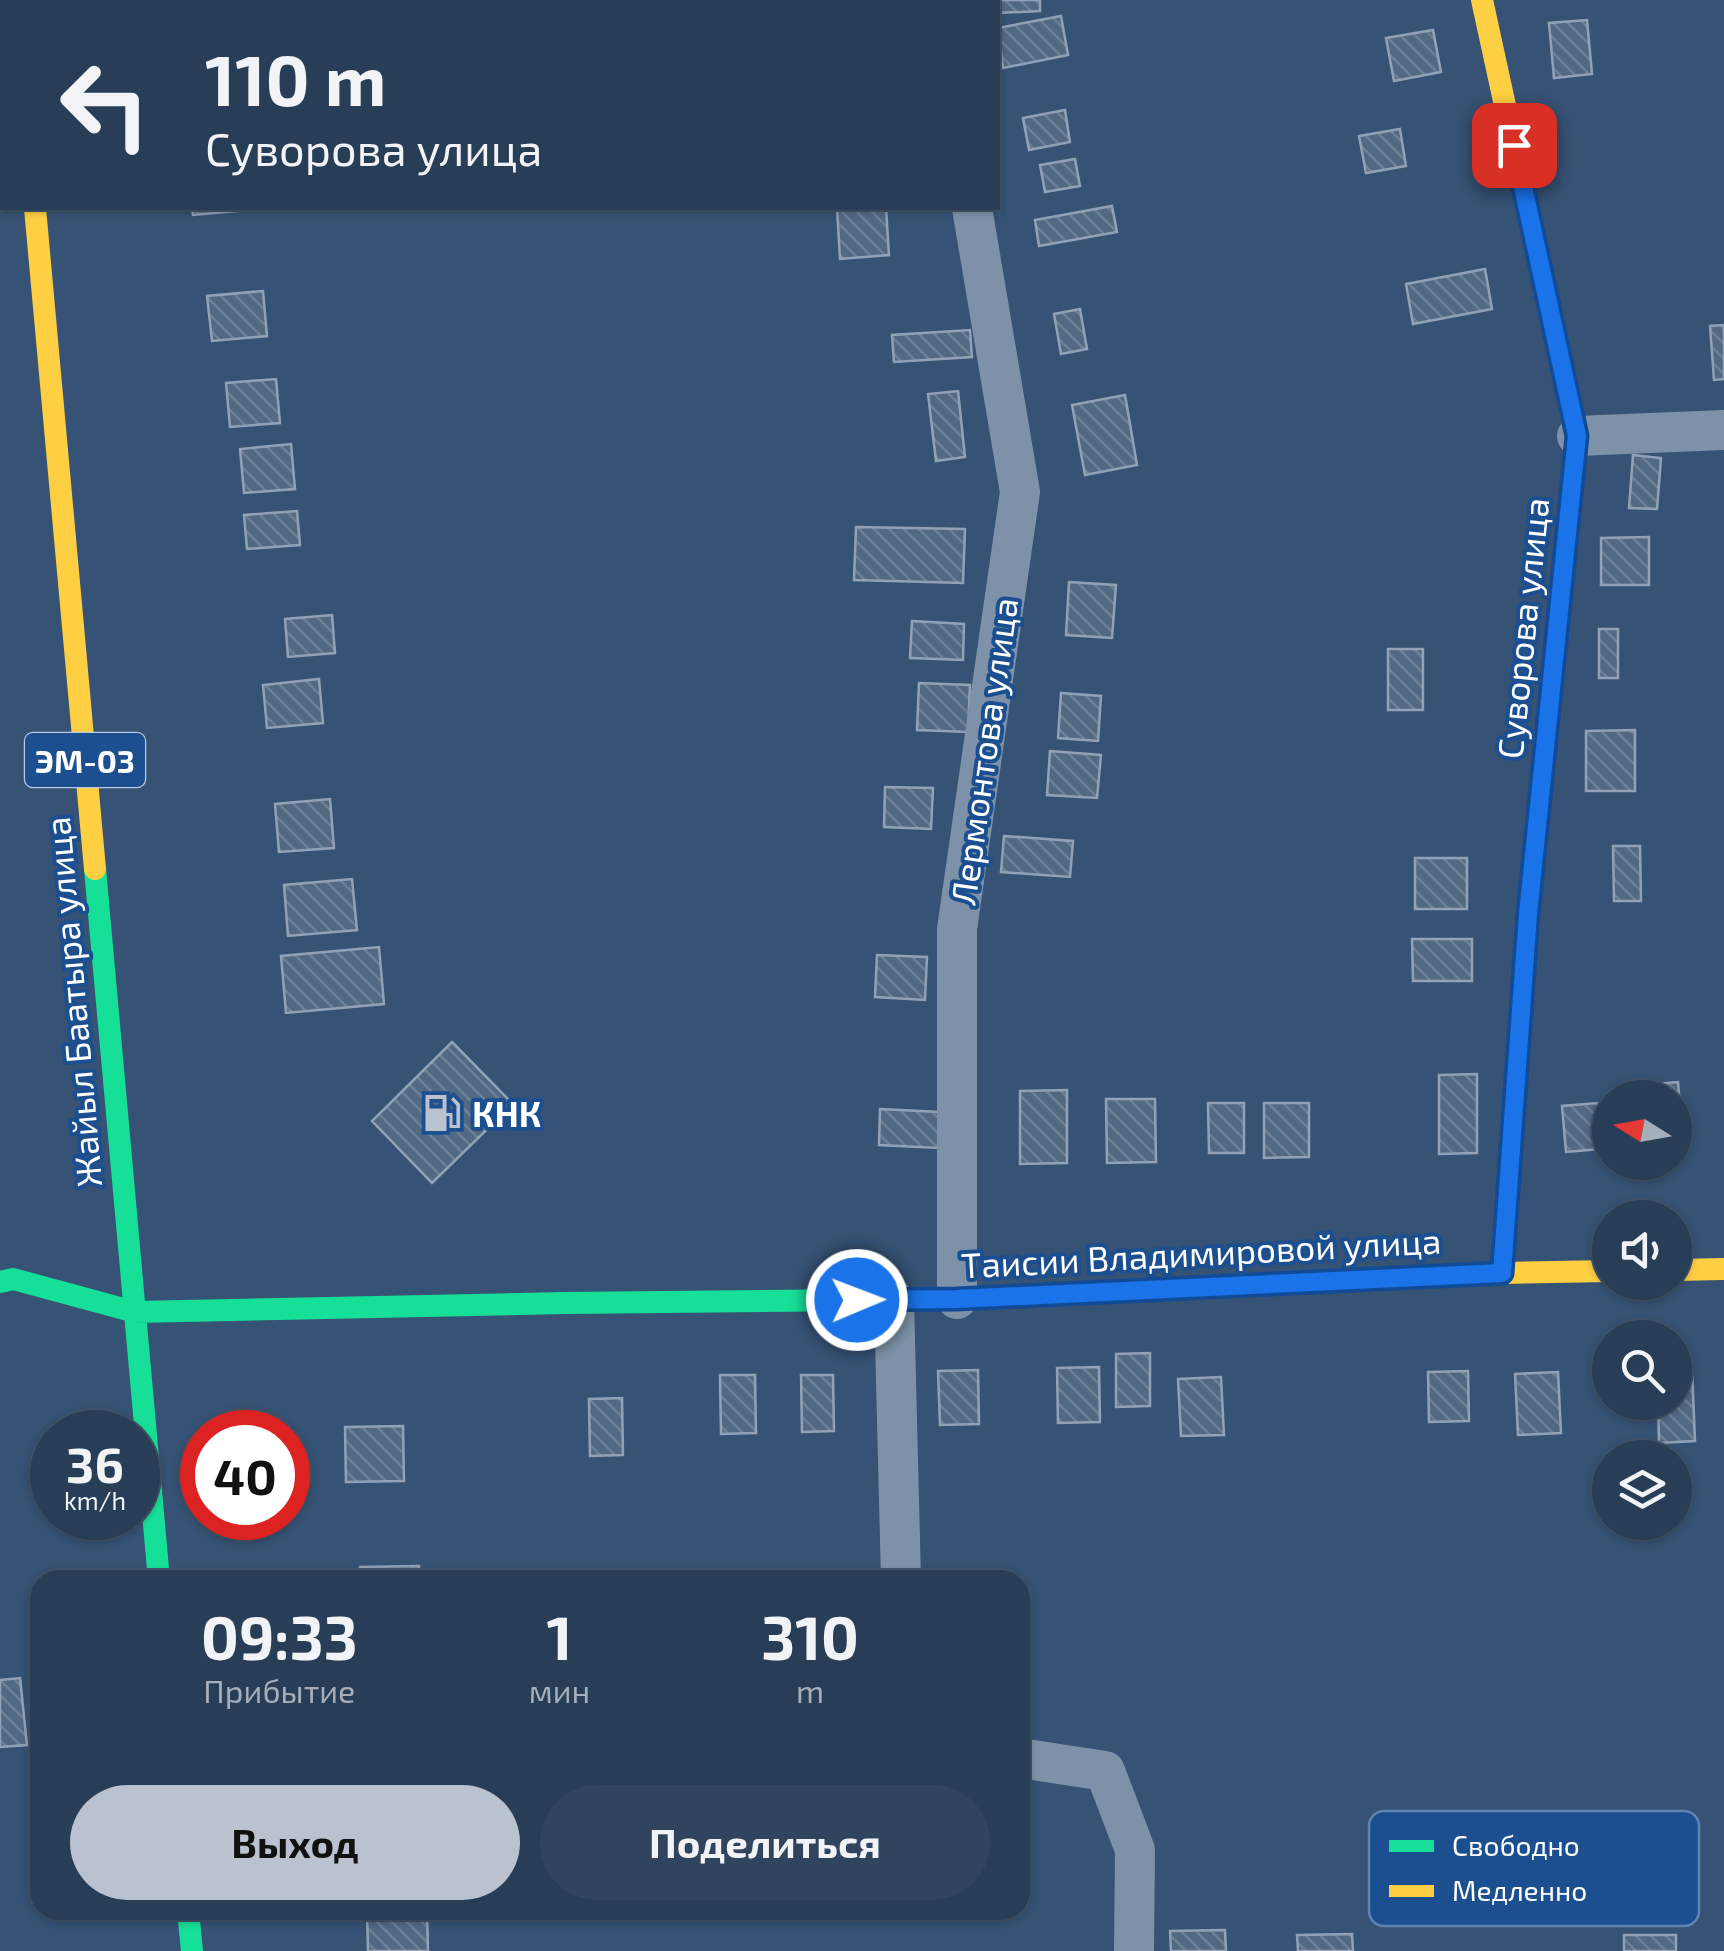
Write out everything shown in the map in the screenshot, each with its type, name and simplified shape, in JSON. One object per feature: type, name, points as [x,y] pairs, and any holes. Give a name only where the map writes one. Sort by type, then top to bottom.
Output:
[{"type":"main road","name":"Суворова улица","points":[[1482,0],[1577,436],[1528,914],[1502,1273]]},
{"type":"main road","name":"Жайыл Баатыра улица","points":[[35,210],[135,1312]]},
{"type":"main road","points":[[1692,1270],[1724,1269]]},
{"type":"main road","name":"Таисии Владимировой улица","points":[[135,1312],[957,1299],[1592,1271]]},
{"type":"main road","points":[[0,1282],[12,1279],[135,1312]]},
{"type":"main road","name":"ЭМ-03","points":[[135,1312],[158,1570]]},
{"type":"main road","points":[[189,1920],[192,1951]]},
{"type":"street","name":"Лермонтова улица","points":[[957,1299],[957,929],[1020,492],[972,210]]},
{"type":"street","points":[[1577,436],[1724,430]]},
{"type":"street","points":[[894,1300],[900,1570]]},
{"type":"street","points":[[1030,1760],[1104,1771],[1134,1850],[1134,1951]]},
{"type":"building","points":[[1000,0],[1040,0],[1040,11],[1000,13]]},
{"type":"building","points":[[1061,16],[1068,55],[1003,68],[1000,28]]},
{"type":"building","points":[[1587,20],[1592,74],[1554,78],[1549,23]]},
{"type":"building","points":[[1433,30],[1441,72],[1394,81],[1386,38]]},
{"type":"building","points":[[1065,110],[1070,142],[1029,150],[1023,118]]},
{"type":"building","points":[[1400,129],[1406,166],[1366,173],[1359,136]]},
{"type":"building","points":[[1075,159],[1080,186],[1045,192],[1040,165]]},
{"type":"building","points":[[1112,206],[1117,232],[1039,246],[1035,220]]},
{"type":"building","points":[[192,210],[250,210],[193,215]]},
{"type":"building","points":[[837,210],[886,210],[889,255],[840,259]]},
{"type":"building","points":[[1485,269],[1492,309],[1413,324],[1406,284]]},
{"type":"building","points":[[263,291],[267,336],[212,341],[207,296]]},
{"type":"building","points":[[1080,309],[1087,349],[1061,354],[1054,314]]},
{"type":"building","points":[[1724,325],[1724,379],[1714,380],[1710,326]]},
{"type":"building","points":[[970,330],[972,357],[894,362],[892,335]]},
{"type":"building","points":[[276,379],[280,423],[230,427],[226,383]]},
{"type":"building","points":[[958,391],[965,457],[936,461],[928,394]]},
{"type":"building","points":[[1125,395],[1137,465],[1085,475],[1072,405]]},
{"type":"building","points":[[291,444],[295,489],[244,493],[240,449]]},
{"type":"building","points":[[1633,455],[1661,458],[1657,509],[1629,508]]},
{"type":"building","points":[[297,511],[300,545],[247,549],[244,515]]},
{"type":"building","points":[[856,527],[965,529],[963,583],[854,580]]},
{"type":"building","points":[[1649,537],[1649,585],[1601,585],[1601,538]]},
{"type":"building","points":[[1069,582],[1116,585],[1112,638],[1066,635]]},
{"type":"building","points":[[332,615],[335,653],[288,657],[285,619]]},
{"type":"building","points":[[912,621],[964,624],[963,660],[910,658]]},
{"type":"building","points":[[1599,629],[1618,629],[1618,678],[1599,678]]},
{"type":"building","points":[[1388,649],[1423,649],[1423,710],[1388,710]]},
{"type":"building","points":[[319,679],[323,723],[267,728],[263,685]]},
{"type":"building","points":[[919,683],[970,685],[968,732],[917,730]]},
{"type":"building","points":[[1061,693],[1101,696],[1098,741],[1058,738]]},
{"type":"building","points":[[1635,730],[1635,791],[1586,791],[1586,731]]},
{"type":"building","points":[[1050,751],[1101,755],[1097,798],[1047,795]]},
{"type":"building","points":[[885,787],[933,788],[931,829],[884,827]]},
{"type":"building","points":[[330,799],[334,848],[279,852],[275,804]]},
{"type":"building","points":[[1004,836],[1073,841],[1070,877],[1001,872]]},
{"type":"building","points":[[1613,846],[1640,846],[1641,901],[1614,901]]},
{"type":"building","points":[[1415,858],[1467,858],[1467,909],[1415,909]]},
{"type":"building","points":[[352,879],[357,930],[288,936],[284,885]]},
{"type":"building","points":[[1412,939],[1472,939],[1472,981],[1413,981]]},
{"type":"building","points":[[379,947],[384,1004],[286,1013],[281,956]]},
{"type":"building","points":[[877,955],[927,957],[925,1000],[875,997]]},
{"type":"building","name":"КНК","points":[[452,1042],[513,1104],[432,1183],[372,1121]]},
{"type":"building","points":[[1477,1074],[1477,1153],[1439,1154],[1439,1075]]},
{"type":"building","points":[[1067,1090],[1067,1163],[1020,1164],[1020,1091]]},
{"type":"building","points":[[1106,1099],[1155,1099],[1156,1162],[1107,1163]]},
{"type":"building","points":[[1208,1103],[1244,1103],[1244,1153],[1209,1153]]},
{"type":"building","points":[[1264,1103],[1309,1103],[1309,1157],[1264,1158]]},
{"type":"building","points":[[1592,1103],[1592,1150],[1566,1152],[1562,1106]]},
{"type":"building","points":[[880,1109],[939,1112],[938,1148],[879,1145]]},
{"type":"building","points":[[1150,1353],[1150,1406],[1116,1407],[1116,1354]]},
{"type":"building","points":[[1099,1367],[1100,1422],[1058,1423],[1057,1368]]},
{"type":"building","points":[[1692,1369],[1695,1441],[1659,1440],[1658,1420],[1692,1420]]},
{"type":"building","points":[[978,1370],[979,1424],[940,1425],[938,1371]]},
{"type":"building","points":[[1468,1371],[1469,1421],[1429,1422],[1428,1372]]},
{"type":"building","points":[[1558,1372],[1561,1433],[1518,1435],[1515,1374]]},
{"type":"building","points":[[720,1375],[755,1375],[756,1433],[721,1434]]},
{"type":"building","points":[[801,1375],[833,1375],[834,1431],[802,1432]]},
{"type":"building","points":[[1221,1377],[1224,1435],[1181,1436],[1178,1379]]},
{"type":"building","points":[[622,1398],[623,1455],[590,1456],[589,1399]]},
{"type":"building","points":[[403,1426],[404,1481],[346,1482],[345,1427]]},
{"type":"building","points":[[419,1566],[419,1570],[360,1570]]},
{"type":"building","points":[[20,1678],[27,1745],[0,1747],[0,1680]]},
{"type":"building","points":[[367,1920],[427,1920],[428,1951],[368,1951]]},
{"type":"building","points":[[1225,1930],[1226,1951],[1171,1951],[1170,1931]]},
{"type":"building","points":[[1352,1934],[1353,1951],[1298,1951],[1297,1935]]},
{"type":"building","points":[[1624,1935],[1676,1935],[1676,1951],[1624,1951]]},
{"type":"traffic: fast","points":[[1502,1273],[1528,914],[1568,524]]},
{"type":"traffic: fast","points":[[95,869],[158,1570]]},
{"type":"traffic: fast","points":[[0,1282],[13,1279],[135,1312],[957,1299],[1253,1285]]},
{"type":"traffic: fast","points":[[189,1920],[192,1951]]},
{"type":"traffic: slow","points":[[1482,0],[1577,436],[1568,524]]},
{"type":"traffic: slow","points":[[35,210],[95,869]]},
{"type":"traffic: slow","points":[[1692,1270],[1724,1269]]},
{"type":"traffic: slow","points":[[1253,1285],[1592,1271]]},
{"type":"place","name":"КНК","points":[[442,1113]]},
{"type":"route","points":[[857,1300],[957,1299],[1502,1273],[1528,914],[1577,436],[1514,145]]}]
